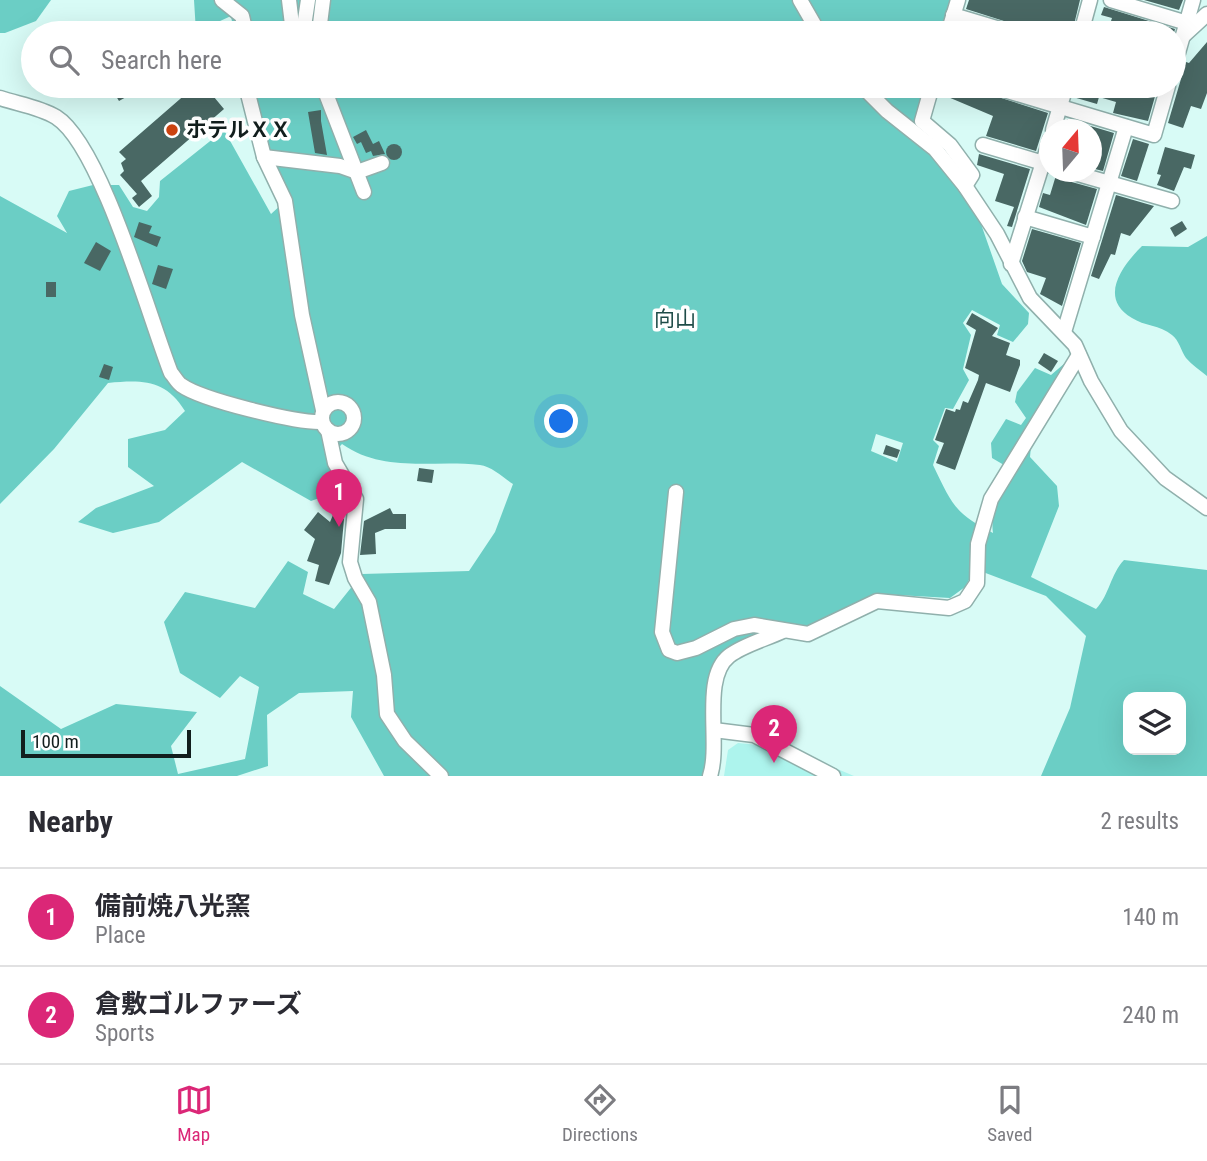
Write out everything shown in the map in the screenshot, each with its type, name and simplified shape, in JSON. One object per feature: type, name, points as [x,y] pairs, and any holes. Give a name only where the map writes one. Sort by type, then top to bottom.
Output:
[{"type":"street","points":[[222,0],[243,16],[244,21]]},
{"type":"street","points":[[289,0],[292,21]]},
{"type":"street","points":[[305,21],[308,0]]},
{"type":"street","points":[[320,21],[323,0]]},
{"type":"street","points":[[800,0],[812,21]]},
{"type":"street","points":[[951,21],[958,0]]},
{"type":"street","points":[[1084,21],[1090,0]]},
{"type":"street","points":[[1111,0],[1163,21]]},
{"type":"street","points":[[1186,26],[1193,0]]},
{"type":"street","points":[[1186,29],[1207,14]]},
{"type":"street","points":[[953,15],[973,21]]},
{"type":"street","points":[[0,98],[56,117],[79,140],[99,175],[171,373],[182,386],[273,416],[305,423],[324,421]]},
{"type":"street","points":[[249,98],[264,157],[285,201],[302,315],[335,463],[356,499],[350,562],[355,578],[369,602],[384,675],[387,714],[405,741],[441,776]]},
{"type":"street","points":[[328,98],[364,192]]},
{"type":"street","points":[[874,98],[935,149],[965,186],[996,234],[1030,298],[1064,332],[1079,355],[1121,431],[1165,478],[1207,508]]},
{"type":"street","points":[[929,98],[922,121],[950,145],[972,174],[965,186]]},
{"type":"street","points":[[1029,98],[1154,135],[1165,98]]},
{"type":"street","points":[[1056,119],[1063,98]]},
{"type":"street","points":[[1064,332],[1126,127]]},
{"type":"street","points":[[983,145],[1039,162]]},
{"type":"street","points":[[264,157],[340,166],[356,172],[382,163]]},
{"type":"street","points":[[1102,181],[1172,201]]},
{"type":"street","points":[[1011,264],[1039,182]]},
{"type":"street","points":[[1025,217],[1093,237]]},
{"type":"street","points":[[676,492],[662,632],[669,650],[677,653],[696,648],[734,629],[754,625],[808,635],[877,601],[949,608],[965,601],[976,583],[978,544],[991,499],[1079,355]]},
{"type":"street","points":[[710,776],[714,763],[716,678],[727,657],[783,631]]},
{"type":"street","points":[[714,730],[754,735],[833,776]]},
{"type":"shaded area","points":[[738,743],[788,748],[854,776],[724,776],[728,750]]},
{"type":"green space","points":[[0,0],[51,0],[36,21],[21,21],[21,27],[0,33]]},
{"type":"green space","points":[[194,0],[954,0],[948,21],[232,21],[231,16],[220,21],[195,21]]},
{"type":"green space","name":"向山","points":[[243,98],[926,98],[915,135],[974,204],[1002,284],[1029,313],[1028,324],[1013,342],[997,335],[1000,325],[972,310],[963,323],[971,335],[963,369],[969,380],[953,409],[945,408],[933,440],[939,446],[933,465],[945,489],[962,513],[993,533],[992,523],[1005,476],[1004,465],[992,458],[991,443],[1006,419],[1021,425],[1026,418],[1015,402],[1017,392],[1035,368],[1051,375],[1065,363],[1075,367],[1076,373],[1031,446],[1030,457],[1057,486],[1059,506],[1031,577],[1096,609],[1124,560],[1207,570],[1207,776],[1041,776],[1070,708],[1086,636],[1046,596],[975,569],[965,587],[950,598],[880,594],[808,630],[726,654],[709,757],[702,776],[384,776],[351,717],[353,691],[299,693],[267,715],[268,766],[237,776],[0,776],[0,686],[61,729],[116,704],[197,712],[171,746],[178,774],[245,759],[259,687],[240,676],[220,698],[180,673],[164,622],[185,592],[255,608],[288,561],[308,572],[303,594],[334,609],[362,574],[469,571],[495,532],[513,484],[493,470],[484,466],[462,464],[392,462],[358,453],[342,444],[328,459],[342,490],[311,501],[242,462],[159,522],[113,533],[78,522],[96,508],[154,486],[128,467],[128,439],[165,430],[185,411],[177,400],[161,387],[142,382],[108,383],[54,449],[0,504],[0,196],[67,233],[57,216],[69,191],[93,185],[119,185],[133,207],[147,211],[159,197],[160,181],[224,130],[271,214],[282,204],[247,124]],"holes":[[[876,434],[903,443],[897,462],[871,451]]]},
{"type":"green space","points":[[1207,236],[1207,376],[1186,358],[1172,335],[1137,321],[1122,310],[1116,301],[1115,292],[1121,272],[1142,246],[1188,247]]},
{"type":"building","points":[[969,0],[1080,0],[1075,21],[1004,21],[966,9]]},
{"type":"building","points":[[1144,0],[1183,0],[1179,10]]},
{"type":"building","points":[[1104,7],[1149,21],[1111,21],[1112,18],[1101,15]]},
{"type":"building","points":[[1207,42],[1207,93],[1201,109],[1191,106],[1183,128],[1168,123],[1175,98],[1186,98],[1186,62],[1189,63]]},
{"type":"building","name":"ホテルＸＸ","points":[[181,98],[215,98],[224,109],[141,181],[152,196],[139,207],[132,198],[137,194],[120,175],[124,171],[121,163],[126,159],[119,152]]},
{"type":"building","points":[[950,98],[1001,98],[1048,113],[1046,119],[1039,119],[1039,142],[1036,151],[986,136],[993,116]]},
{"type":"building","points":[[1076,98],[1099,98],[1097,104]]},
{"type":"building","points":[[1102,98],[1155,98],[1148,121],[1113,113],[1116,102]]},
{"type":"building","points":[[321,110],[327,155],[315,153],[308,112]]},
{"type":"building","points":[[1102,129],[1114,133],[1102,171]]},
{"type":"building","points":[[366,130],[373,144],[379,141],[385,154],[373,156],[371,151],[366,153],[361,142],[357,144],[353,137]]},
{"type":"building","points":[[1133,139],[1149,144],[1137,181],[1121,176]]},
{"type":"building","points":[[394,144],[400,146],[400,158],[394,160],[388,158],[386,152],[388,146]]},
{"type":"building","points":[[1165,147],[1195,155],[1191,169],[1184,167],[1174,191],[1157,185],[1161,175],[1157,174]]},
{"type":"building","points":[[979,154],[1030,169],[1012,227],[1007,226],[1014,207],[995,201],[1004,174],[977,165]]},
{"type":"building","points":[[1054,182],[1072,182],[1097,189],[1086,225],[1039,207],[1043,193],[1050,195]]},
{"type":"building","points":[[1116,195],[1154,206],[1130,236],[1121,233],[1115,255],[1111,254],[1099,279],[1091,276]]},
{"type":"building","points":[[1182,221],[1187,229],[1175,237],[1170,228]]},
{"type":"building","points":[[139,222],[152,226],[149,233],[161,237],[157,247],[134,237]]},
{"type":"building","points":[[1032,229],[1081,243],[1062,306],[1040,294],[1046,278],[1027,272],[1022,261]]},
{"type":"building","points":[[96,242],[111,251],[100,271],[84,263]]},
{"type":"building","points":[[158,265],[173,269],[166,289],[152,284]]},
{"type":"building","points":[[46,282],[56,282],[56,297],[46,297]]},
{"type":"building","points":[[972,313],[998,328],[992,336],[1010,343],[1006,355],[1020,360],[1020,365],[1010,392],[986,383],[955,470],[936,463],[944,443],[935,440],[946,409],[955,412],[956,409],[960,410],[963,401],[968,403],[978,380],[979,375],[965,368],[976,330],[966,324]]},
{"type":"building","points":[[1044,353],[1058,361],[1051,372],[1038,363]]},
{"type":"building","points":[[104,364],[113,367],[109,380],[99,377]]},
{"type":"building","points":[[886,445],[900,450],[897,458],[883,454]]},
{"type":"building","points":[[419,468],[434,470],[432,483],[417,481]]},
{"type":"building","points":[[390,508],[393,514],[406,514],[406,529],[385,529],[375,533],[376,554],[360,555],[364,521]]},
{"type":"building","points":[[318,512],[330,522],[333,515],[344,519],[341,553],[329,585],[315,581],[319,565],[307,561],[315,539],[304,530]]},
{"type":"place","name":"ホテルＸＸ","points":[[172,130]]},
{"type":"place","name":"備前焼八光窯","points":[[339,527]]},
{"type":"place","name":"倉敷ゴルファーズ","points":[[774,763]]}]
